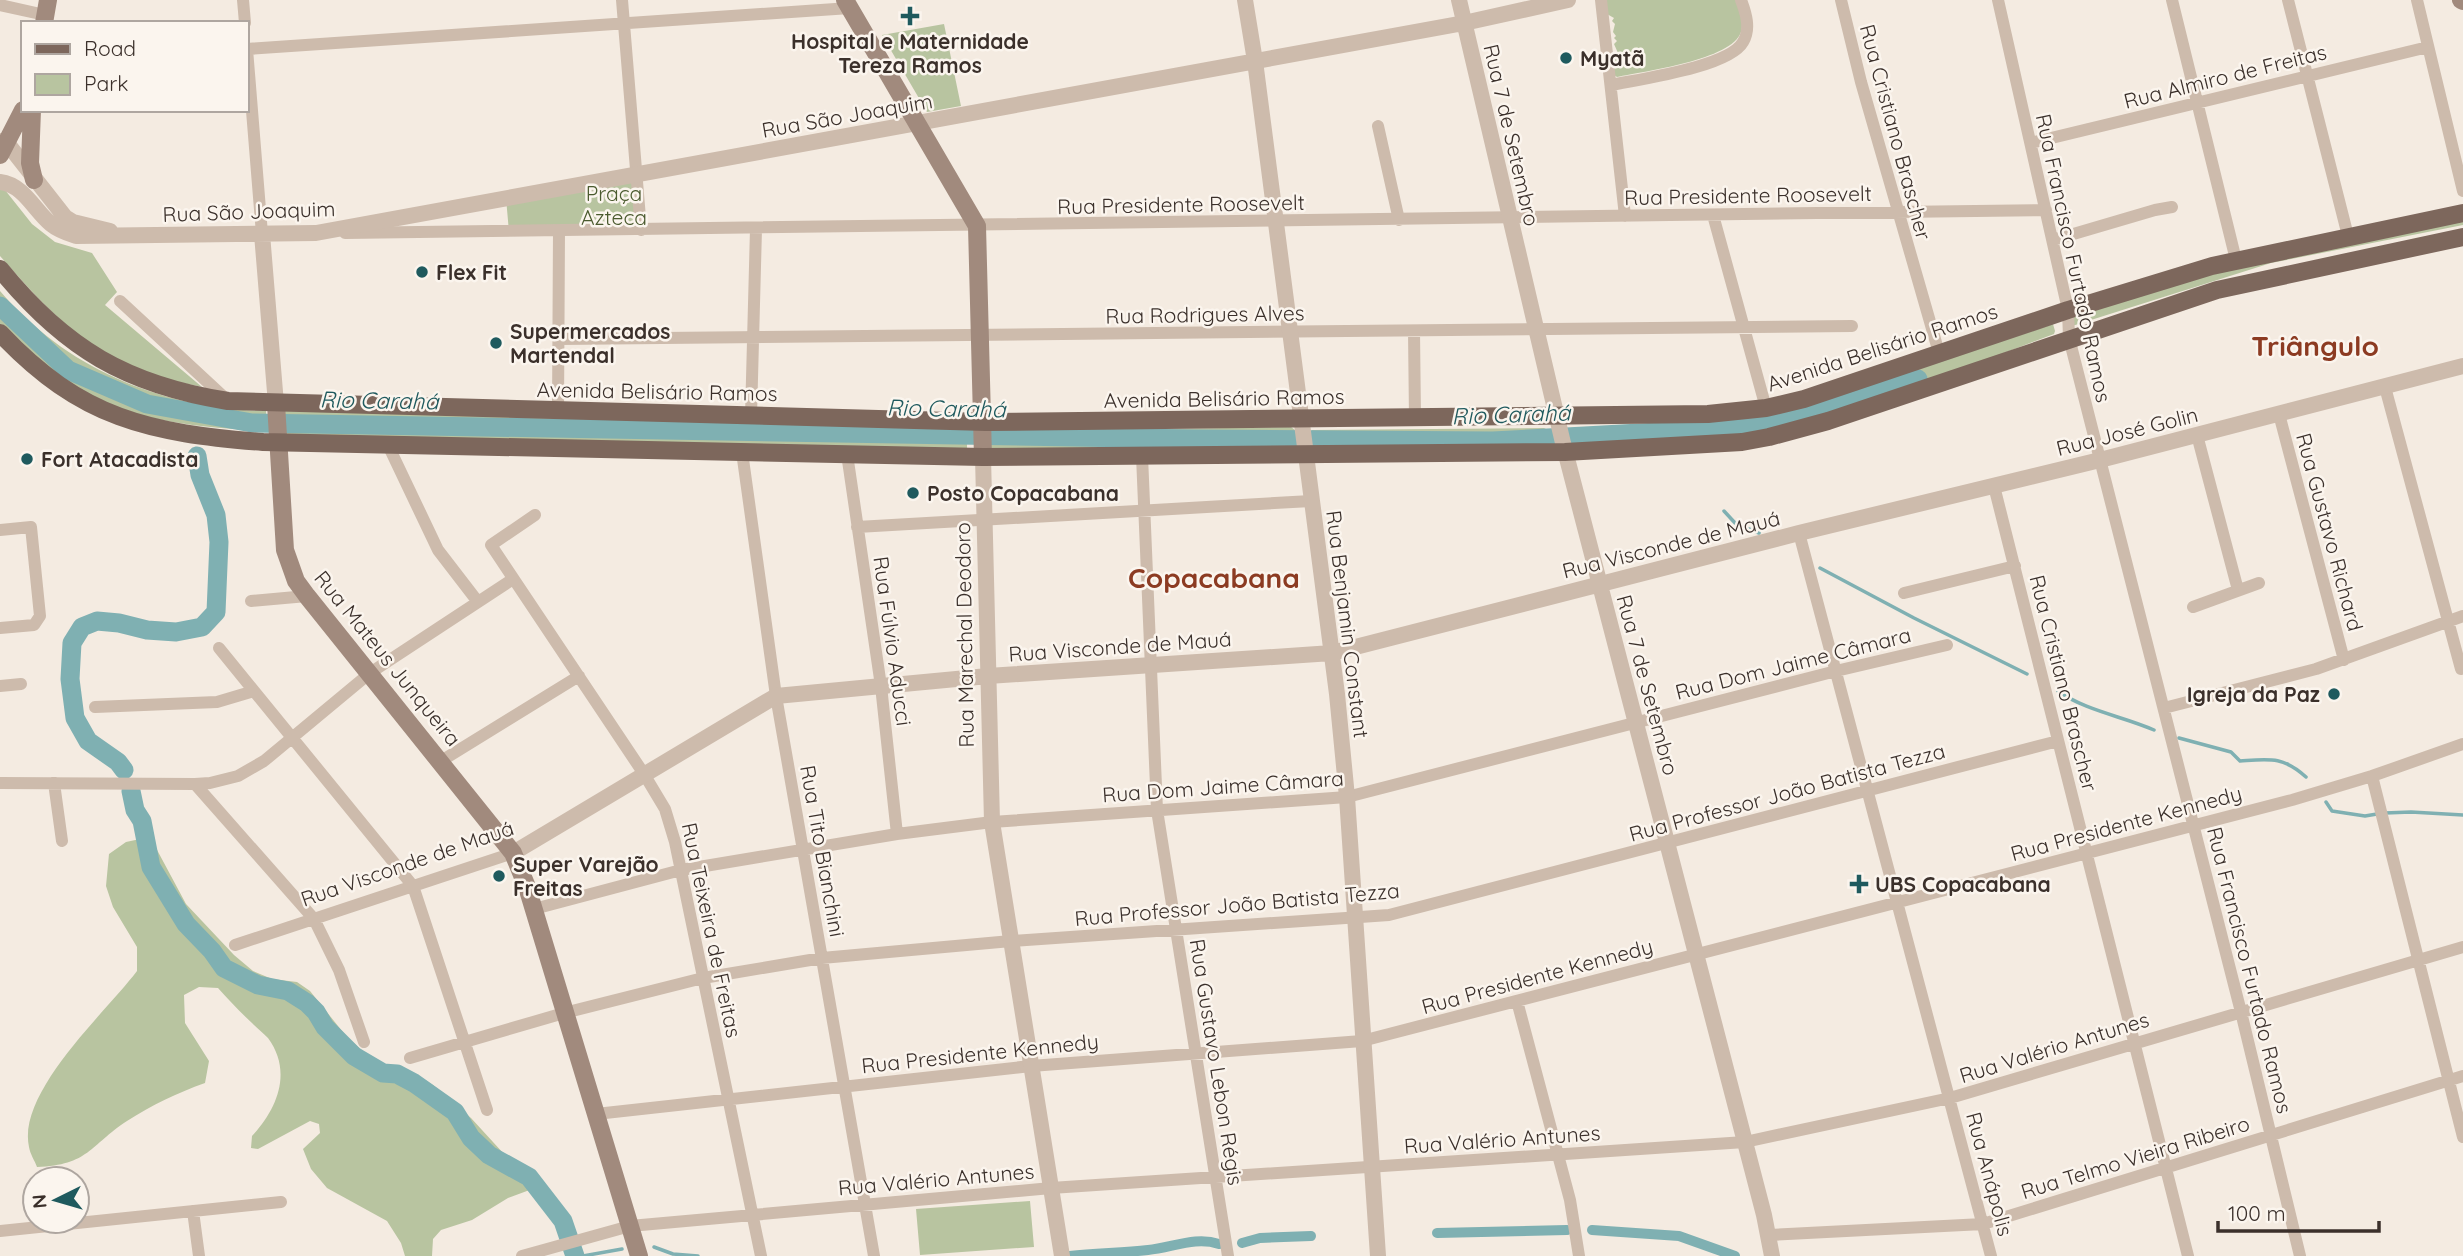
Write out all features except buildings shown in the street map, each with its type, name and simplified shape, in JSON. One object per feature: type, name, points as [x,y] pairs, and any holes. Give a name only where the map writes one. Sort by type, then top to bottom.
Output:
[{"type":"main road","name":"Rua Marechal Deodoro","points":[[847,4],[977,226],[982,454]]},
{"type":"main road","points":[[2,146],[22,112]]},
{"type":"main road","points":[[32,112],[30,163],[34,180]]},
{"type":"main road","name":"Avenida Belisário Ramos","points":[[0,333],[30,363],[60,386],[114,416],[178,434],[388,445],[847,454],[1142,456],[1305,452],[1561,436],[1766,408],[1804,399],[2068,310],[2236,260],[2463,213]]},
{"type":"main road","name":"Avenida Belisário Ramos","points":[[0,269],[38,312],[72,342],[101,361],[161,387],[276,408],[751,416],[982,426],[1301,424],[1415,419],[1561,436],[1742,442],[1828,421],[2217,289],[2463,237]]},
{"type":"main road","name":"Rua Mateus Junqueira","points":[[276,408],[285,550],[296,581],[513,853],[534,909],[639,1256]]},
{"type":"street","points":[[243,0],[245,21]]},
{"type":"street","points":[[622,0],[641,230]]},
{"type":"street","name":"Rua Benjamin Constant","points":[[1245,0],[1332,653],[1347,797],[1378,1256]]},
{"type":"street","name":"Rua 7 de Setembro","points":[[1458,0],[1561,436],[1745,1142],[1772,1256]]},
{"type":"street","name":"Rua São Joaquim","points":[[0,182],[16,187],[51,224],[76,236],[316,233],[1464,23],[1568,0]]},
{"type":"street","points":[[1601,0],[1625,216]]},
{"type":"street","points":[[1611,85],[1725,58],[1743,43],[1746,35],[1748,25],[1741,0]]},
{"type":"street","name":"Rua Cristiano Brascher","points":[[1841,0],[1897,213],[1939,353]]},
{"type":"street","name":"Rua Francisco Furtado Ramos","points":[[1998,0],[2068,310],[2069,338],[2194,825],[2300,1256]]},
{"type":"street","points":[[2172,0],[2236,260]]},
{"type":"street","points":[[2288,0],[2348,236]]},
{"type":"street","points":[[2417,0],[2463,191]]},
{"type":"street","points":[[248,49],[624,23],[847,4]]},
{"type":"street","points":[[0,5],[45,16]]},
{"type":"street","name":"Rua Almiro de Freitas","points":[[2031,143],[2428,47]]},
{"type":"street","name":"Rua Mateus Junqueira","points":[[248,61],[276,408]]},
{"type":"street","points":[[1378,126],[1399,220]]},
{"type":"street","name":"Rua São Joaquim","points":[[2,146],[57,209],[74,222],[130,236]]},
{"type":"street","points":[[2053,240],[2155,210],[2172,208]]},
{"type":"street","name":"Rua Presidente Roosevelt","points":[[316,233],[2046,210]]},
{"type":"street","points":[[1713,215],[1766,408]]},
{"type":"street","points":[[751,416],[755,229]]},
{"type":"street","points":[[558,412],[559,231]]},
{"type":"street","points":[[120,302],[229,401]]},
{"type":"street","name":"Rua Rodrigues Alves","points":[[559,339],[1852,327]]},
{"type":"street","points":[[1414,331],[1415,419]]},
{"type":"street","name":"Rua José Golin","points":[[1799,533],[2100,460],[2463,366]]},
{"type":"street","points":[[2385,387],[2461,670]]},
{"type":"street","name":"Rua Gustavo Richard","points":[[2279,414],[2344,660]]},
{"type":"street","points":[[2197,435],[2238,590]]},
{"type":"street","points":[[388,445],[438,550],[478,602]]},
{"type":"street","name":"Rua Tito Bianchini","points":[[742,452],[776,696],[874,1256]]},
{"type":"street","name":"Rua Fúlvio Aducci","points":[[847,454],[881,686],[897,834]]},
{"type":"street","name":"Rua Marechal Deodoro","points":[[982,454],[992,822],[1062,1256]]},
{"type":"street","name":"Rua Gustavo Lebon Régis","points":[[1142,456],[1157,810],[1228,1256]]},
{"type":"street","name":"Rua Cristiano Brascher","points":[[1994,486],[2188,1256]]},
{"type":"street","points":[[857,527],[1311,501]]},
{"type":"street","name":"Rua Teixeira de Freitas","points":[[535,515],[491,545],[665,809],[681,870],[761,1256]]},
{"type":"street","points":[[0,530],[31,527],[40,616],[37,622],[0,628]]},
{"type":"street","name":"Rua Visconde de Mauá","points":[[235,945],[513,853],[776,696],[988,676],[1332,653],[1799,533]]},
{"type":"street","name":"Rua Anápolis","points":[[1799,533],[1991,1256]]},
{"type":"street","points":[[1904,593],[2015,566]]},
{"type":"street","points":[[0,783],[210,783],[238,776],[264,761],[370,673],[513,579]]},
{"type":"street","points":[[2193,607],[2259,583]]},
{"type":"street","points":[[251,601],[307,596]]},
{"type":"street","points":[[2164,708],[2293,676],[2463,616]]},
{"type":"street","name":"Rua Dom Jaime Câmara","points":[[534,909],[681,870],[897,834],[992,822],[1347,797],[1947,645]]},
{"type":"street","points":[[219,648],[413,886],[487,1110]]},
{"type":"street","points":[[441,761],[579,676]]},
{"type":"street","points":[[0,686],[21,684]]},
{"type":"street","points":[[94,707],[217,702],[254,691]]},
{"type":"street","name":"Rua Professor João Batista Tezza","points":[[410,1058],[564,1013],[703,978],[822,958],[1011,941],[1355,919],[1418,909],[2059,741]]},
{"type":"street","name":"Rua Presidente Kennedy","points":[[596,1114],[1031,1066],[1362,1041],[2194,825],[2372,776],[2463,744]]},
{"type":"street","points":[[2372,776],[2463,1137]]},
{"type":"street","points":[[54,783],[62,841]]},
{"type":"street","points":[[195,783],[314,919],[339,970],[364,1042]]},
{"type":"street","name":"Rua Valério Antunes","points":[[522,1256],[630,1226],[1051,1188],[1745,1142],[1950,1098],[2463,947]]},
{"type":"street","points":[[1517,1001],[1559,1154],[1579,1256]]},
{"type":"street","name":"Rua Telmo Vieira Ribeiro","points":[[1769,1236],[1983,1224],[2463,1076]]},
{"type":"street","points":[[0,1231],[281,1202]]},
{"type":"street","points":[[193,1211],[199,1256]]},
{"type":"green space","points":[[1606,0],[1737,0],[1742,19],[1741,32],[1734,42],[1705,57],[1617,77],[1614,75],[1612,60],[1618,53],[1614,44],[1617,41],[1613,32],[1615,24],[1612,21],[1614,18],[1607,14]]},
{"type":"green space","points":[[944,24],[961,106],[927,112],[882,35]]},
{"type":"green space","name":"Praça Azteca","points":[[637,174],[641,230],[509,232],[506,198]]},
{"type":"green space","points":[[0,190],[5,190],[32,224],[55,242],[92,253],[117,292],[105,305],[202,387],[156,378],[128,367],[87,342],[49,309],[0,256]]},
{"type":"green space","points":[[2463,218],[2463,225],[2271,263],[2072,326],[2071,315],[2246,261]]},
{"type":"green space","points":[[0,291],[27,319],[56,343],[87,363],[120,380],[191,403],[266,411],[267,431],[160,420],[109,405],[85,393],[54,373],[0,327]]},
{"type":"green space","points":[[2053,324],[2054,334],[1962,369],[1761,433],[1571,447],[1570,428],[1679,423],[1827,399]]},
{"type":"green space","points":[[285,410],[967,430],[967,450],[285,436]]},
{"type":"green space","points":[[1291,427],[1295,430],[1296,450],[983,452],[982,432]]},
{"type":"green space","points":[[1312,430],[1548,430],[1551,443],[1547,445],[1311,447],[1310,432]]},
{"type":"green space","points":[[140,839],[156,848],[186,904],[234,955],[253,971],[272,979],[297,982],[310,991],[346,1036],[366,1054],[390,1068],[417,1075],[433,1085],[471,1118],[504,1154],[540,1179],[535,1188],[508,1198],[472,1220],[441,1230],[433,1239],[432,1256],[405,1256],[401,1243],[387,1221],[327,1188],[311,1169],[303,1149],[320,1133],[319,1124],[310,1121],[258,1149],[251,1148],[252,1136],[269,1114],[279,1090],[280,1064],[276,1051],[268,1038],[218,988],[199,987],[184,995],[185,1023],[209,1061],[205,1083],[136,1115],[78,1158],[54,1165],[36,1165],[29,1147],[29,1125],[36,1102],[67,1054],[137,971],[137,947],[113,907],[106,886],[109,854],[126,842]]},
{"type":"green space","points":[[1030,1201],[1034,1247],[920,1255],[916,1209]]},
{"type":"waterway","name":"Rio Carahá","points":[[0,306],[68,370],[147,404],[252,423],[1193,439],[1493,441],[1695,430],[1775,421],[1918,379]]},
{"type":"waterway","points":[[1667,431],[1668,439]]},
{"type":"waterway","points":[[124,770],[118,762],[88,741],[75,718],[70,679],[72,643],[82,627],[97,621],[176,632],[202,627],[216,612],[219,542],[216,515],[200,475],[197,456]]},
{"type":"waterway","points":[[1724,511],[1736,524],[1759,533]]},
{"type":"waterway","points":[[1820,568],[2027,674]]},
{"type":"waterway","points":[[2058,691],[2092,708],[2154,730]]},
{"type":"waterway","points":[[2179,738],[2231,752],[2240,761],[2283,762],[2306,777]]},
{"type":"waterway","points":[[131,791],[135,810],[142,821],[151,867],[186,924],[224,968],[258,985],[288,991],[307,1003],[325,1027],[354,1056],[383,1073],[397,1074],[414,1083],[455,1112],[471,1138],[489,1155],[529,1177],[563,1221],[575,1256]]},
{"type":"waterway","points":[[2326,802],[2332,811],[2365,816],[2377,814]]},
{"type":"waterway","points":[[2385,813],[2463,815]]},
{"type":"waterway","points":[[1437,1233],[1567,1230]]},
{"type":"waterway","points":[[1592,1230],[1679,1236],[1735,1256]]},
{"type":"waterway","points":[[1242,1243],[1260,1238],[1311,1236]]},
{"type":"waterway","points":[[1070,1256],[1148,1250],[1201,1241],[1219,1244]]},
{"type":"waterway","points":[[654,1247],[673,1254],[698,1256]]},
{"type":"waterway","points":[[583,1256],[622,1249]]},
{"type":"place","name":"Hospital e Maternidade Tereza Ramos","points":[[910,16]]},
{"type":"place","name":"Myatã","points":[[1566,58]]},
{"type":"place","name":"Flex Fit","points":[[422,272]]},
{"type":"place","name":"Supermercados Martendal","points":[[496,343]]},
{"type":"place","name":"Fort Atacadista","points":[[27,459]]},
{"type":"place","name":"Posto Copacabana","points":[[913,493]]},
{"type":"place","name":"Igreja da Paz","points":[[2334,694]]},
{"type":"place","name":"Super Varejão Freitas","points":[[499,876]]},
{"type":"place","name":"UBS Copacabana","points":[[1859,884]]},
{"type":"district","name":"Triângulo","points":[[2315,345]]},
{"type":"district","name":"Copacabana","points":[[1214,577]]}]
